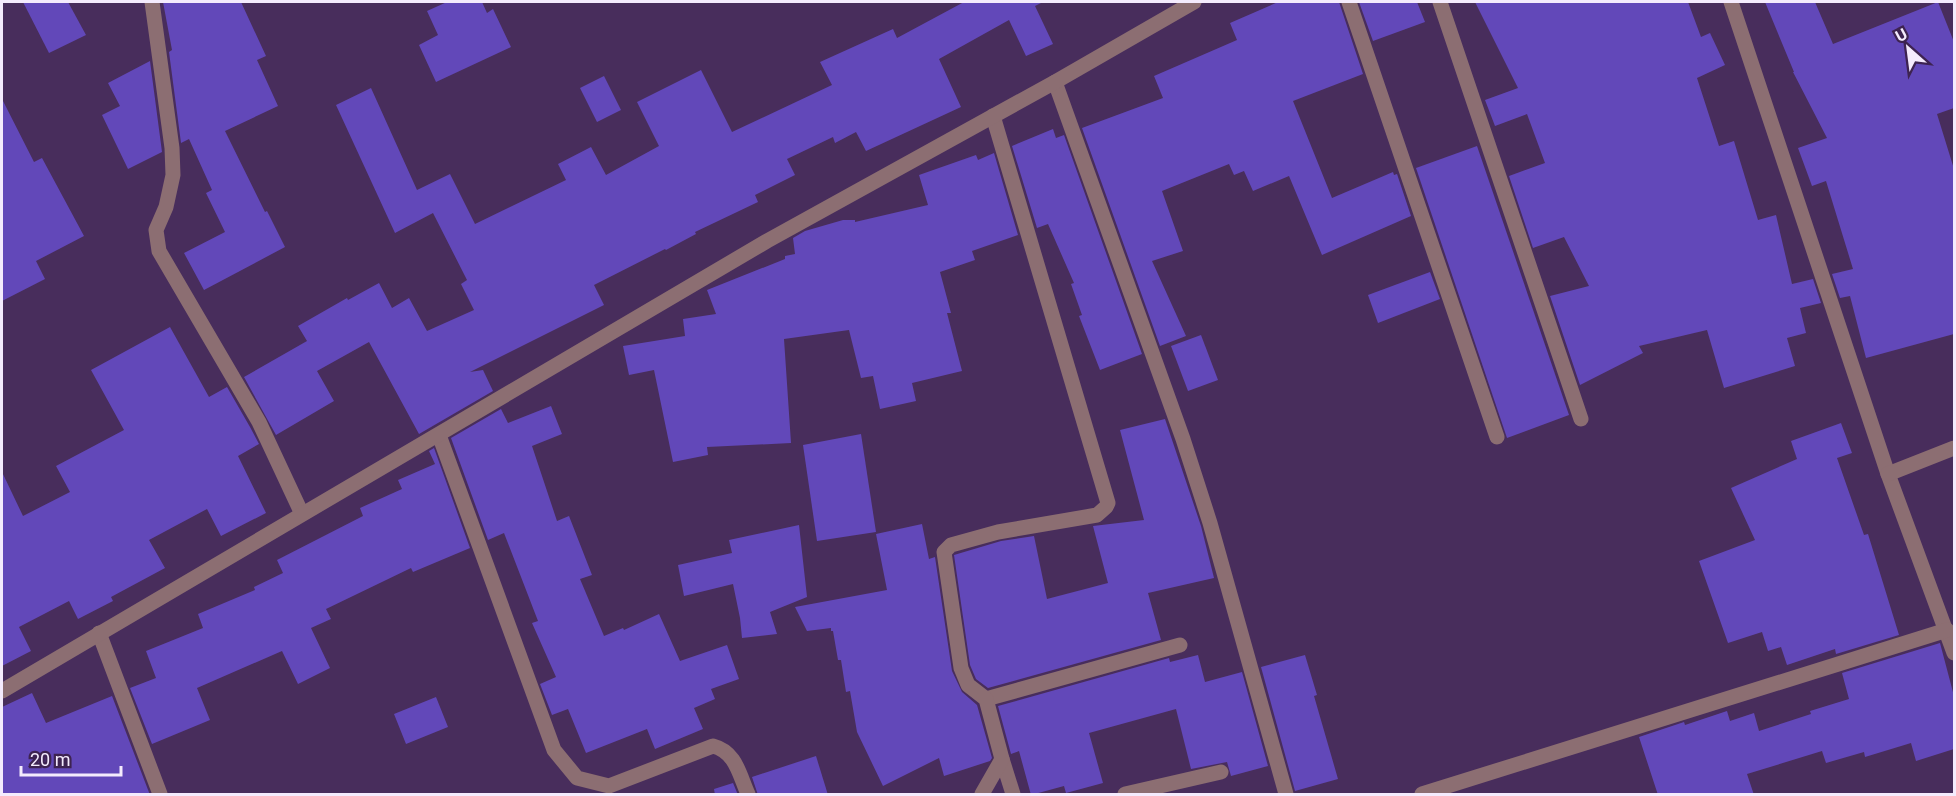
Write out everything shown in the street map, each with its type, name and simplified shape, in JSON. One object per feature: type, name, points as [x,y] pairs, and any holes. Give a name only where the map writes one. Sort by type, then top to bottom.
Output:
[{"type":"street","points":[[152,2],[172,148],[173,175],[166,207],[156,230],[159,251],[259,422],[302,514]]},
{"type":"street","points":[[2,691],[767,241],[1055,82],[1194,2]]},
{"type":"street","points":[[1349,2],[1497,437]]},
{"type":"street","points":[[1440,2],[1581,419]]},
{"type":"street","points":[[1731,2],[1888,474],[1954,653]]},
{"type":"street","points":[[1055,82],[1190,460],[1210,523],[1286,795]]},
{"type":"street","points":[[993,116],[1108,503],[1097,515],[998,532],[951,545],[944,552],[961,668],[968,685],[986,699],[1013,795]]},
{"type":"street","points":[[439,435],[554,750],[577,778],[609,786],[712,746],[724,749],[732,757],[748,795]]},
{"type":"street","points":[[1888,474],[1954,448]]},
{"type":"street","points":[[1422,795],[1947,630]]},
{"type":"street","points":[[99,633],[160,795]]},
{"type":"street","points":[[986,699],[1180,645]]},
{"type":"street","points":[[981,795],[1002,759]]},
{"type":"street","points":[[1125,795],[1221,772]]},
{"type":"building","points":[[23,2],[68,2],[86,35],[49,53]]},
{"type":"building","points":[[163,2],[241,2],[266,56],[257,60],[278,106],[225,131],[285,247],[204,290],[184,253],[225,232],[206,193],[212,190],[189,139],[181,143],[169,52],[172,50]]},
{"type":"building","points":[[447,2],[482,2],[487,13],[493,9],[511,47],[436,82],[419,45],[438,35],[427,11]]},
{"type":"building","points":[[964,2],[1043,2],[1035,6],[1053,44],[1026,56],[1009,20],[939,59],[961,107],[866,151],[856,132],[835,143],[833,137],[787,159],[795,175],[755,195],[758,202],[594,285],[604,305],[470,372],[483,370],[493,391],[419,434],[369,342],[317,371],[334,401],[276,435],[244,377],[307,341],[298,326],[379,283],[392,308],[409,298],[427,331],[474,310],[461,284],[467,280],[433,213],[395,233],[336,105],[371,88],[417,190],[450,174],[475,224],[566,180],[558,164],[591,147],[606,175],[659,146],[637,102],[701,70],[732,132],[832,85],[820,62],[893,29],[897,38]]},
{"type":"building","points":[[1278,2],[1339,2],[1363,74],[1293,101],[1332,198],[1393,172],[1394,175],[1397,174],[1411,216],[1322,255],[1289,176],[1253,191],[1244,171],[1234,175],[1229,164],[1162,191],[1183,251],[1152,261],[1186,336],[1160,346],[1082,128],[1163,98],[1154,76],[1237,40],[1230,23]]},
{"type":"building","points":[[1359,2],[1417,2],[1425,22],[1373,41]]},
{"type":"building","points":[[1475,2],[1688,2],[1701,37],[1710,33],[1725,65],[1697,78],[1719,146],[1734,141],[1758,220],[1776,215],[1792,284],[1813,279],[1821,303],[1800,308],[1806,333],[1787,338],[1795,366],[1724,388],[1707,330],[1639,346],[1643,353],[1580,385],[1550,296],[1589,286],[1564,237],[1533,248],[1509,176],[1545,163],[1527,114],[1495,126],[1485,100],[1518,88]]},
{"type":"building","points":[[1765,2],[1815,2],[1833,44],[1938,2],[1954,42],[1954,108],[1937,114],[1954,169],[1954,334],[1866,358],[1850,296],[1840,298],[1832,274],[1853,269],[1826,181],[1812,186],[1798,148],[1827,138],[1793,72]]},
{"type":"building","points":[[150,61],[162,152],[128,169],[102,115],[120,106],[108,83]]},
{"type":"building","points":[[604,76],[621,110],[597,122],[580,88]]},
{"type":"building","points":[[2,99],[34,162],[42,158],[84,236],[36,261],[45,279],[2,301]]},
{"type":"building","points":[[1053,129],[1056,138],[1064,135],[1142,354],[1100,370],[1079,316],[1082,315],[1071,284],[1074,283],[1048,224],[1037,228],[1012,146]]},
{"type":"building","points":[[1477,146],[1569,415],[1507,438],[1416,168]]},
{"type":"building","points":[[994,153],[1018,235],[972,251],[975,260],[940,272],[951,313],[947,313],[962,371],[912,383],[916,401],[880,409],[873,376],[861,378],[849,330],[784,339],[791,443],[707,447],[708,455],[673,462],[654,370],[629,375],[623,346],[685,336],[683,319],[716,314],[707,290],[785,259],[785,256],[795,254],[793,238],[805,231],[843,220],[855,220],[855,222],[928,205],[919,175],[976,155],[978,160]]},
{"type":"building","points":[[1430,272],[1440,299],[1378,323],[1368,295]]},
{"type":"building","points":[[170,327],[209,397],[227,387],[259,444],[238,456],[266,513],[221,536],[207,509],[149,540],[165,568],[111,597],[113,601],[78,619],[69,601],[19,627],[31,651],[2,666],[2,472],[23,516],[70,492],[56,466],[124,430],[91,370]]},
{"type":"building","points":[[1201,335],[1218,380],[1188,391],[1171,346]]},
{"type":"building","points":[[551,406],[562,434],[532,446],[557,521],[569,516],[592,575],[580,579],[604,636],[623,628],[624,630],[659,614],[680,661],[727,645],[739,679],[711,689],[715,699],[694,708],[703,729],[655,749],[647,729],[586,753],[568,709],[552,715],[540,684],[556,677],[532,623],[538,621],[504,533],[488,540],[451,438],[501,409],[508,423]]},
{"type":"building","points":[[1165,419],[1201,526],[1214,578],[1148,593],[1161,640],[988,688],[976,679],[970,665],[954,555],[1001,541],[1034,536],[1047,599],[1108,583],[1093,526],[1144,520],[1120,430]]},
{"type":"building","points":[[1841,423],[1852,453],[1837,458],[1864,535],[1868,534],[1899,635],[1836,654],[1835,649],[1787,665],[1781,647],[1768,651],[1762,632],[1728,643],[1699,561],[1755,540],[1731,488],[1797,459],[1791,441]]},
{"type":"building","points":[[861,434],[876,532],[817,541],[803,445]]},
{"type":"building","points":[[434,448],[470,548],[413,572],[411,568],[326,609],[331,619],[311,628],[330,668],[298,684],[282,651],[197,688],[210,720],[152,744],[130,688],[156,678],[146,651],[203,628],[198,614],[255,590],[254,587],[283,573],[277,560],[363,516],[360,508],[402,489],[398,480],[435,464],[429,451]]},
{"type":"building","points":[[922,524],[929,559],[935,557],[952,671],[962,692],[977,705],[992,758],[990,761],[944,776],[939,758],[883,786],[857,732],[850,691],[846,692],[833,631],[831,628],[807,631],[795,607],[887,590],[876,534]]},
{"type":"building","points":[[799,525],[807,597],[770,612],[777,634],[742,638],[733,584],[684,596],[678,565],[732,553],[729,540]]},
{"type":"building","points":[[1940,643],[1954,696],[1954,749],[1916,761],[1911,743],[1865,757],[1864,752],[1826,763],[1822,751],[1747,774],[1754,795],[1658,795],[1639,737],[1727,711],[1730,721],[1754,713],[1759,731],[1849,699],[1842,673]]},
{"type":"building","points":[[1198,655],[1205,682],[1242,672],[1268,766],[1231,776],[1227,762],[1191,769],[1176,709],[1089,733],[1103,783],[1066,793],[1064,786],[1031,795],[1019,751],[1011,754],[998,706],[1169,658],[1170,662]]},
{"type":"building","points":[[1305,655],[1317,695],[1314,696],[1338,779],[1295,791],[1261,667]]},
{"type":"building","points":[[32,693],[46,723],[112,696],[150,795],[2,795],[2,707]]},
{"type":"building","points":[[436,697],[448,727],[406,744],[394,714]]},
{"type":"building","points":[[816,756],[828,795],[758,795],[752,777]]},
{"type":"building","points":[[733,783],[738,795],[715,795],[714,789]]}]
